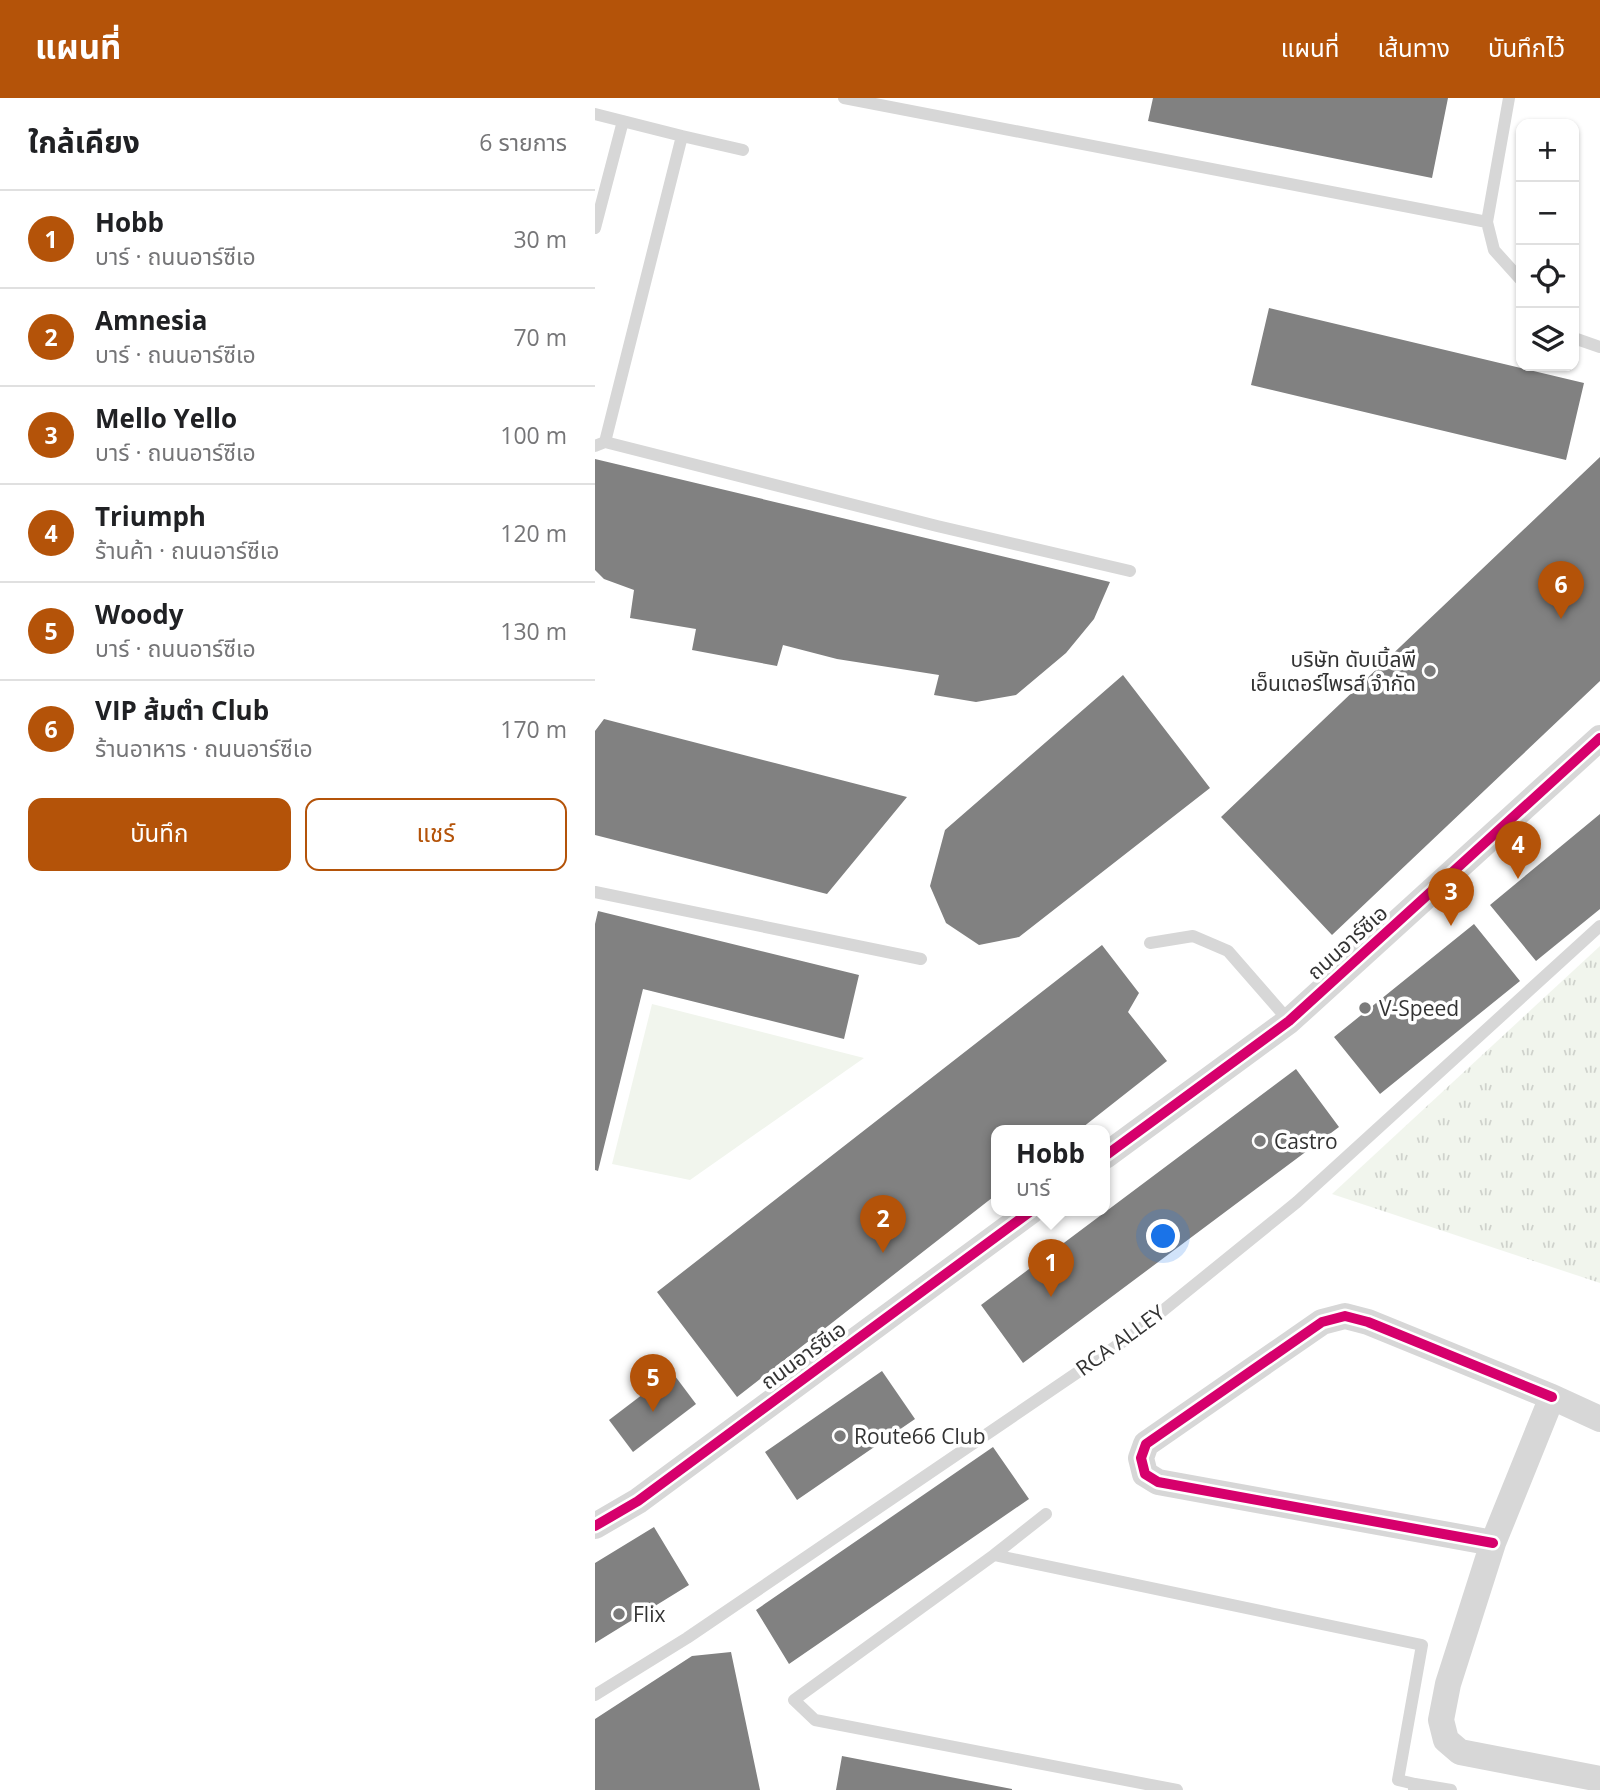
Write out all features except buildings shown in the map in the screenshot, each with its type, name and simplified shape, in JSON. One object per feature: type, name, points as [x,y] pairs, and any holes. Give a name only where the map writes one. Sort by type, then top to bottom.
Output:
[{"type":"street","name":"ถนนอาร์ซีเอ","points":[[1110,1152],[1289,1021],[1600,738]]},
{"type":"street","name":"ถนนอาร์ซีเอ","points":[[595,1526],[638,1501],[1024,1216]]},
{"type":"street","points":[[1493,1543],[1158,1482],[1145,1474],[1141,1458],[1146,1444],[1322,1322],[1345,1316],[1368,1322],[1600,1419]]},
{"type":"street","points":[[1552,1397],[1493,1543],[1448,1684],[1441,1720],[1445,1740],[1459,1752],[1600,1779]]},
{"type":"lane","points":[[843,98],[1487,222]]},
{"type":"lane","points":[[1509,98],[1487,222],[1494,250],[1516,274]]},
{"type":"lane","points":[[595,114],[743,150]]},
{"type":"lane","points":[[595,228],[623,121]]},
{"type":"lane","points":[[682,136],[600,444],[1130,572]]},
{"type":"lane","points":[[1579,340],[1600,347]]},
{"type":"lane","points":[[595,892],[921,960]]},
{"type":"lane","name":"RCA ALLEY","points":[[595,1695],[687,1638],[1134,1334],[1297,1202],[1600,926]]},
{"type":"lane","points":[[1150,943],[1193,936],[1228,951],[1289,1021]]},
{"type":"lane","points":[[1046,1514],[994,1555],[794,1700],[815,1720],[1177,1790]]},
{"type":"lane","points":[[994,1555],[1422,1645],[1398,1780],[1414,1787],[1451,1790]]},
{"type":"green space","points":[[1600,946],[1600,1283],[1332,1194]]},
{"type":"green space","points":[[652,1004],[864,1058],[690,1180],[612,1164]]},
{"type":"cycle path","points":[[1110,1152],[1289,1021],[1600,738]]},
{"type":"cycle path","points":[[595,1526],[638,1501],[1024,1216]]},
{"type":"cycle path","points":[[1493,1543],[1158,1482],[1145,1474],[1141,1458],[1146,1444],[1322,1322],[1345,1316],[1368,1322],[1552,1397]]},
{"type":"place","name":"VIP ส้มตำ Club","points":[[1561,619]]},
{"type":"place","name":"บริษัท ดับเบิ้ลพี เอ็นเตอร์ไพรส์ จำกัด","points":[[1430,671]]},
{"type":"place","name":"Triumph","points":[[1518,879]]},
{"type":"place","name":"Mello Yello","points":[[1451,926]]},
{"type":"place","name":"V-Speed","points":[[1365,1008]]},
{"type":"place","name":"Castro","points":[[1260,1141]]},
{"type":"place","name":"Amnesia","points":[[883,1253]]},
{"type":"place","name":"Hobb","points":[[1051,1297]]},
{"type":"place","name":"Woody","points":[[653,1412]]},
{"type":"place","name":"Route66 Club","points":[[840,1436]]},
{"type":"place","name":"Flix","points":[[619,1614]]}]
